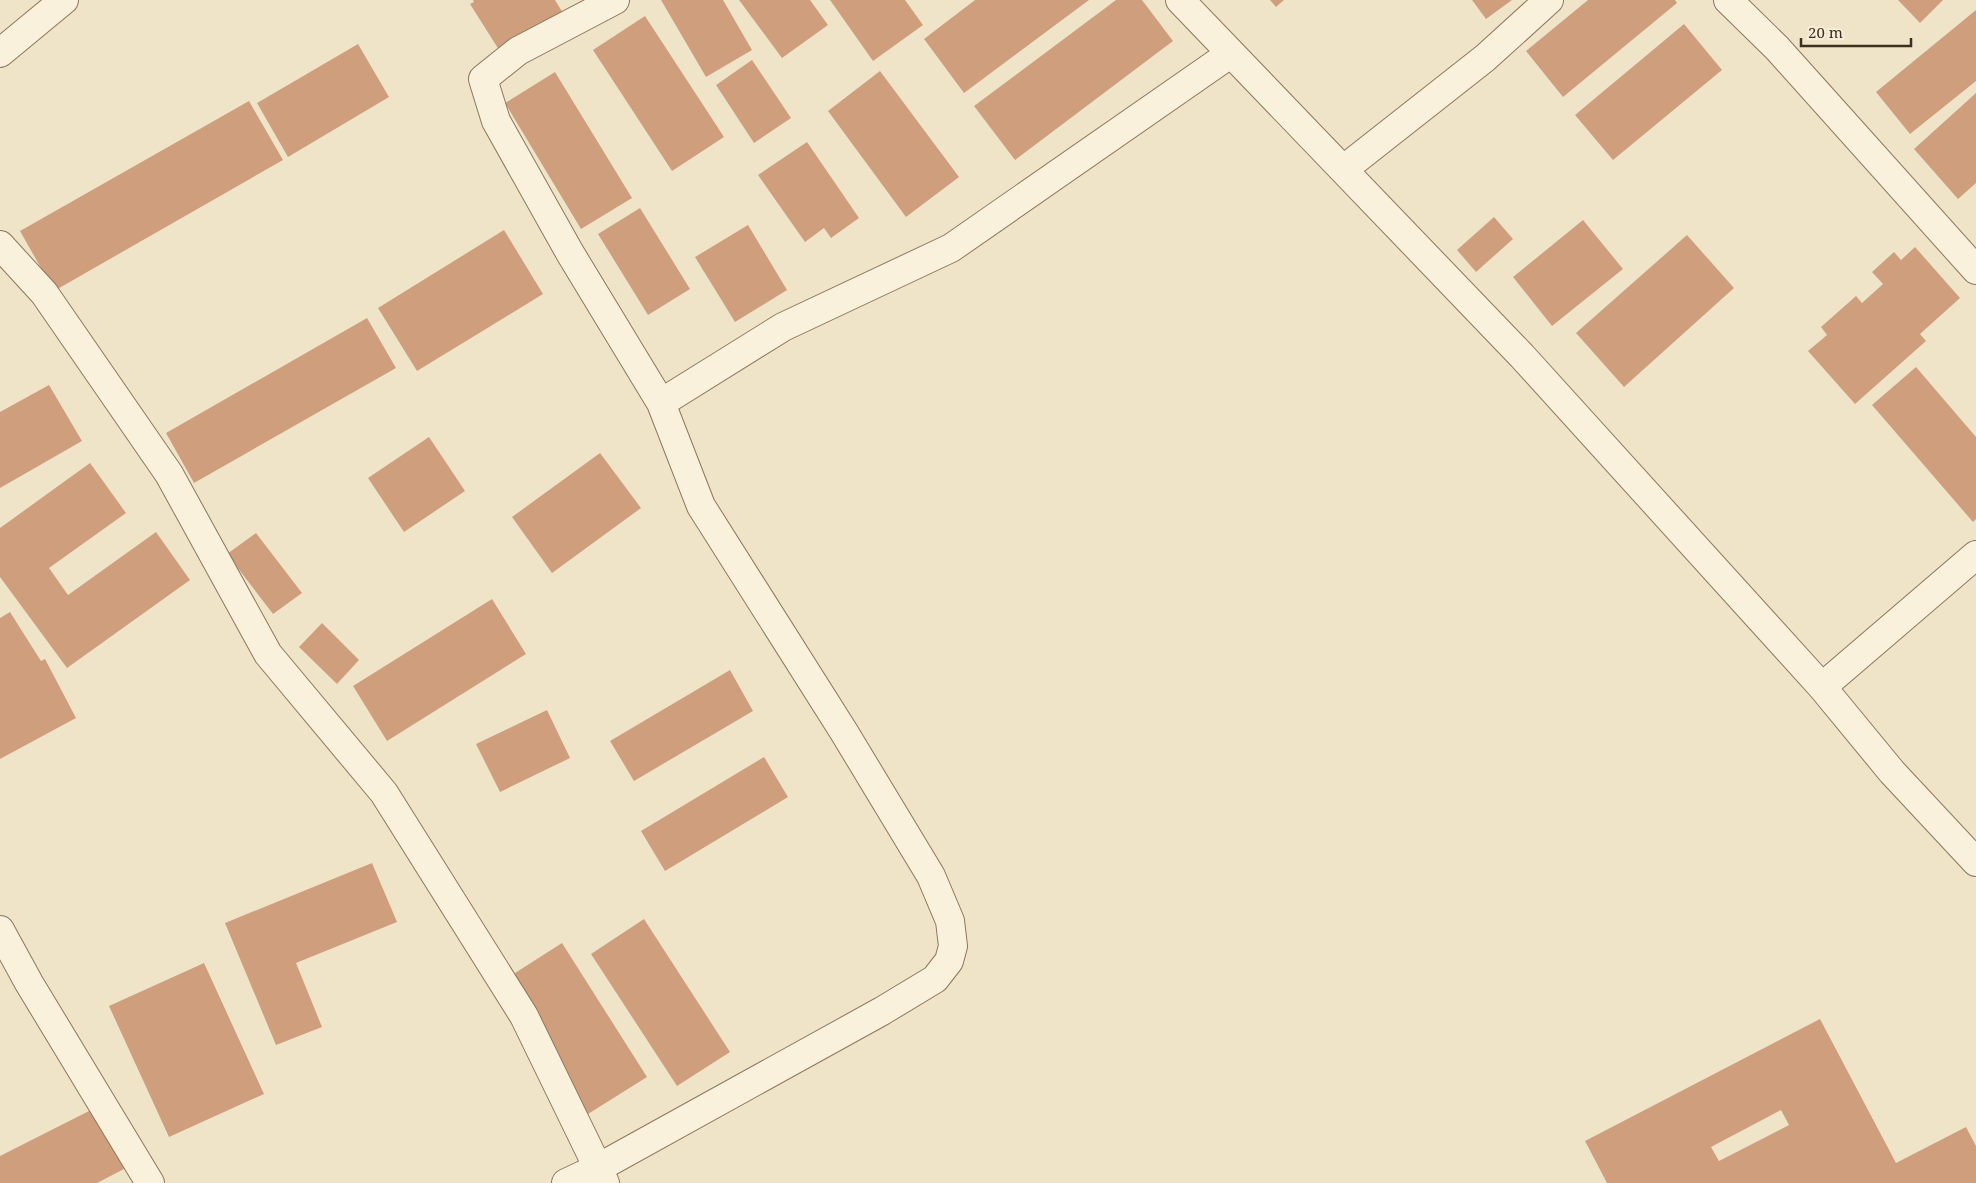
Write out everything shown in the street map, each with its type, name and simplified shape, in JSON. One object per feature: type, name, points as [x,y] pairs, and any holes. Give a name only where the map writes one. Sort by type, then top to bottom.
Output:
[{"type":"street","points":[[0,54],[64,0]]},
{"type":"street","points":[[566,1183],[601,1175],[935,979],[949,961],[954,946],[950,921],[931,876],[844,732],[701,506],[661,403],[570,253],[496,120],[483,79],[518,51],[615,0]]},
{"type":"street","points":[[1180,0],[1522,356],[1822,687],[1892,772],[1976,862]]},
{"type":"street","points":[[1344,169],[1485,58],[1548,0]]},
{"type":"street","points":[[1728,0],[1777,48],[1976,270]]},
{"type":"street","points":[[661,403],[783,327],[952,248],[1230,54]]},
{"type":"street","points":[[0,246],[44,293],[169,474],[268,654],[384,793],[524,1016],[601,1175]]},
{"type":"street","points":[[1822,687],[1976,555]]},
{"type":"street","points":[[0,930],[29,983],[150,1183]]},
{"type":"building","points":[[473,0],[555,0],[563,13],[501,53],[470,4],[474,2]]},
{"type":"building","points":[[661,0],[723,0],[752,50],[706,77]]},
{"type":"building","points":[[739,0],[810,0],[828,25],[782,58]]},
{"type":"building","points":[[830,0],[905,0],[923,25],[873,61]]},
{"type":"building","points":[[975,0],[1089,0],[964,93],[924,39]]},
{"type":"building","points":[[1116,0],[1142,0],[1173,41],[1015,160],[974,106]]},
{"type":"building","points":[[1270,0],[1284,0],[1276,7]]},
{"type":"building","points":[[1472,0],[1512,0],[1486,19]]},
{"type":"building","points":[[1588,0],[1675,0],[1677,3],[1563,97],[1526,51]]},
{"type":"building","points":[[1898,0],[1943,0],[1920,23]]},
{"type":"building","points":[[1976,10],[1976,81],[1910,134],[1876,92]]},
{"type":"building","points":[[645,16],[724,137],[672,171],[593,50]]},
{"type":"building","points":[[1684,24],[1722,70],[1613,160],[1575,115]]},
{"type":"building","points":[[358,44],[389,97],[288,157],[257,103]]},
{"type":"building","points":[[752,60],[791,118],[754,143],[716,85]]},
{"type":"building","points":[[880,71],[959,177],[906,217],[828,111]]},
{"type":"building","points":[[555,72],[632,198],[581,229],[505,103]]},
{"type":"building","points":[[1976,93],[1976,183],[1958,199],[1914,149]]},
{"type":"building","points":[[249,101],[283,160],[54,291],[20,231]]},
{"type":"building","points":[[807,142],[859,218],[831,238],[824,228],[805,242],[758,175]]},
{"type":"building","points":[[640,208],[690,289],[648,315],[598,234]]},
{"type":"building","points":[[1494,217],[1513,239],[1476,272],[1457,250]]},
{"type":"building","points":[[1583,220],[1623,269],[1552,326],[1513,277]]},
{"type":"building","points":[[748,225],[787,290],[735,322],[695,257]]},
{"type":"building","points":[[504,230],[543,294],[417,371],[378,308]]},
{"type":"building","points":[[1687,235],[1734,288],[1624,387],[1576,333]]},
{"type":"building","points":[[1915,247],[1960,298],[1920,334],[1926,341],[1855,404],[1808,351],[1827,335],[1821,327],[1856,296],[1862,303],[1883,284],[1872,272],[1894,252],[1901,260]]},
{"type":"building","points":[[367,318],[396,368],[194,483],[166,433]]},
{"type":"building","points":[[1916,367],[1976,437],[1976,519],[1973,522],[1872,405]]},
{"type":"building","points":[[49,385],[82,441],[0,488],[0,412]]},
{"type":"building","points":[[429,437],[465,491],[404,532],[368,478]]},
{"type":"building","points":[[600,453],[641,508],[552,573],[512,517]]},
{"type":"building","points":[[90,463],[126,513],[49,568],[68,595],[156,532],[190,580],[67,668],[0,577],[0,528]]},
{"type":"building","points":[[256,533],[302,593],[273,614],[227,554]]},
{"type":"building","points":[[492,599],[526,654],[387,741],[353,686]]},
{"type":"building","points":[[10,612],[41,661],[45,659],[76,718],[0,759],[0,618]]},
{"type":"building","points":[[322,623],[359,660],[337,684],[299,647]]},
{"type":"building","points":[[730,670],[753,711],[634,781],[610,741]]},
{"type":"building","points":[[547,710],[570,758],[500,792],[476,744]]},
{"type":"building","points":[[764,757],[788,797],[665,871],[641,831]]},
{"type":"building","points":[[372,863],[397,922],[296,963],[322,1027],[276,1045],[225,923]]},
{"type":"building","points":[[644,919],[730,1052],[677,1086],[591,954]]},
{"type":"building","points":[[562,943],[647,1077],[588,1114],[504,980]]},
{"type":"building","points":[[204,963],[264,1094],[169,1137],[109,1006]]},
{"type":"building","points":[[1820,1019],[1896,1163],[1966,1127],[1976,1146],[1976,1183],[1607,1183],[1585,1141]],"holes":[[[1781,1110],[1789,1125],[1719,1161],[1711,1147]]]},
{"type":"building","points":[[93,1109],[124,1169],[97,1183],[0,1183],[0,1156]]}]
